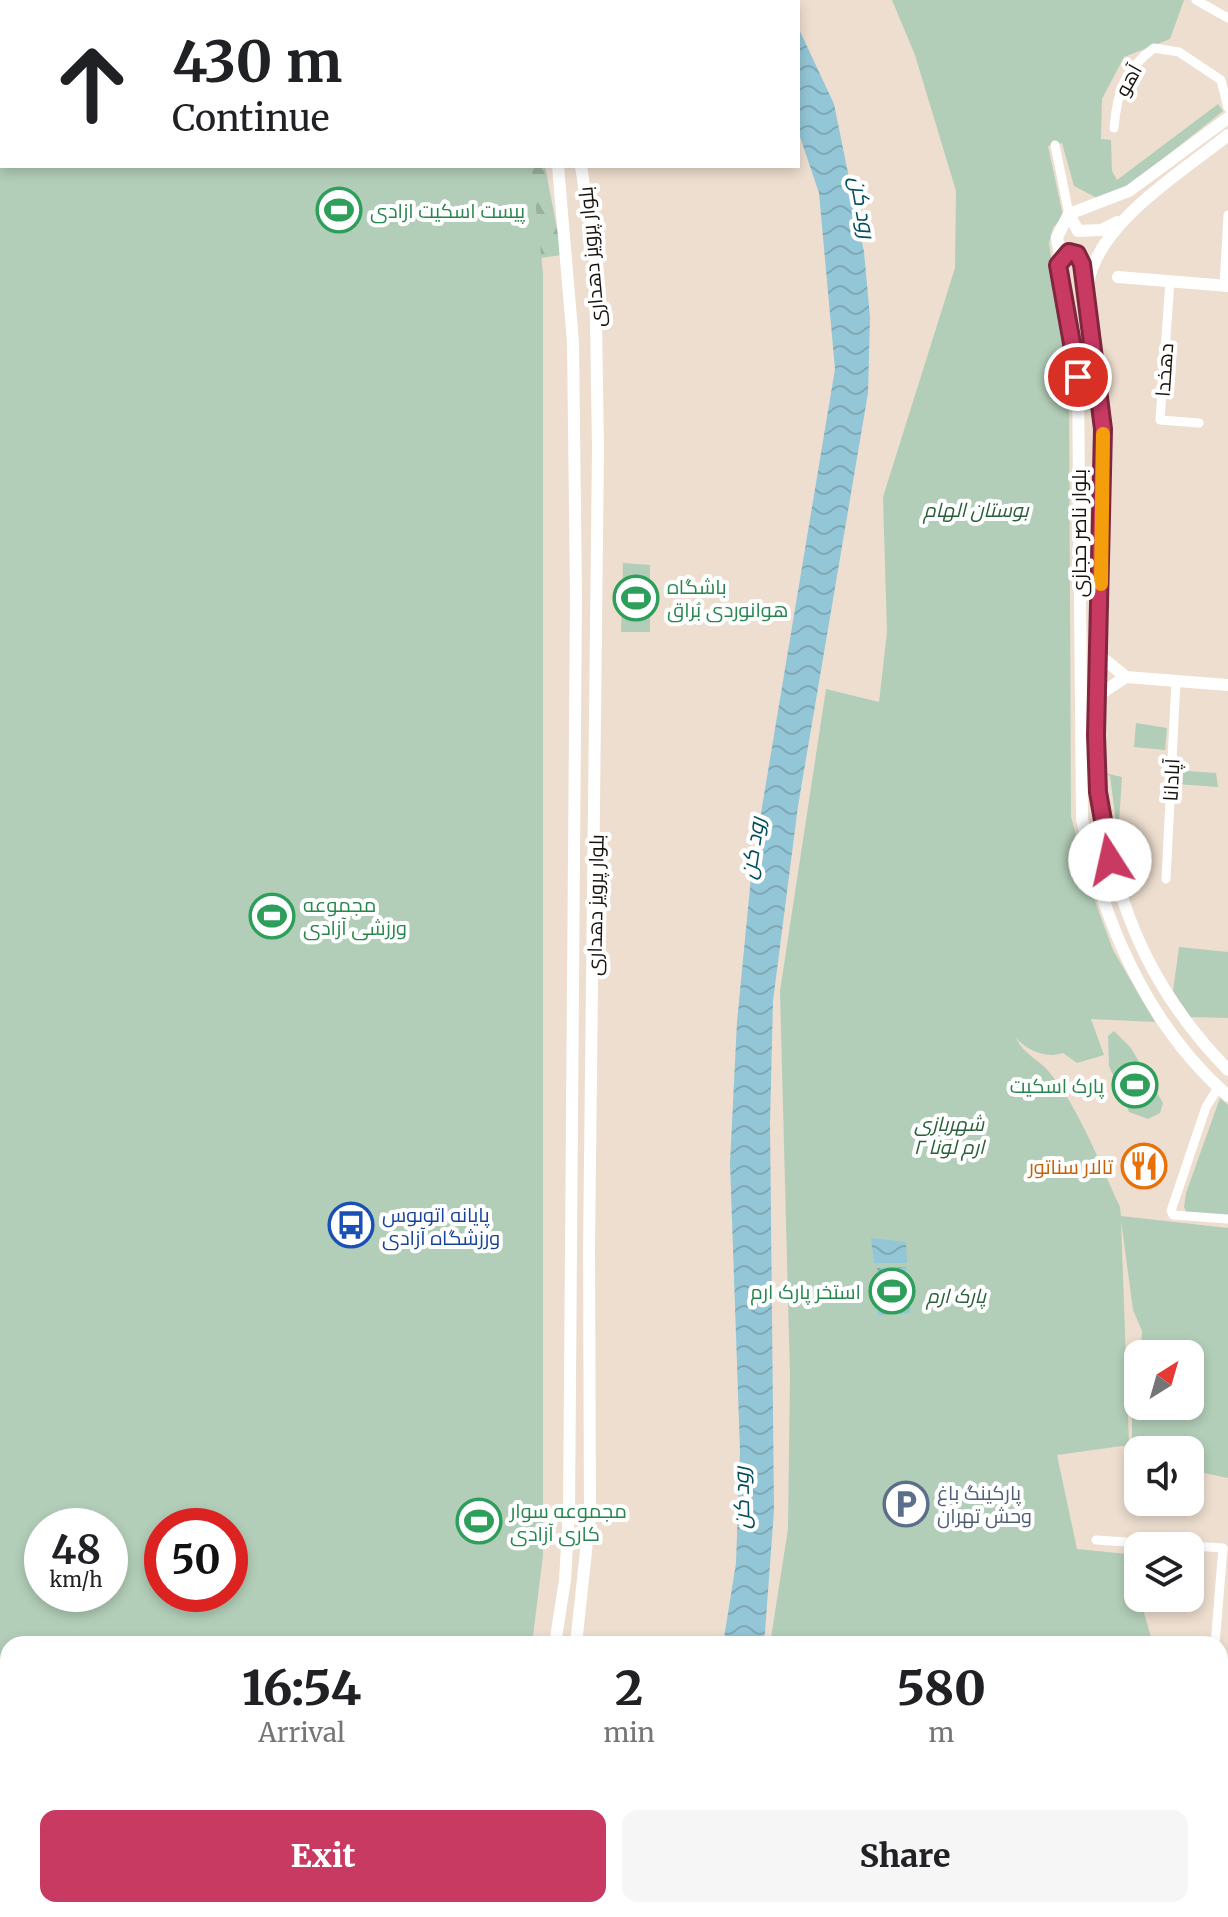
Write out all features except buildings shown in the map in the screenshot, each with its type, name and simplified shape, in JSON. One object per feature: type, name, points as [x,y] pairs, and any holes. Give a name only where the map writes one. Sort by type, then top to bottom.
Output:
[{"type":"main road","points":[[1137,209],[1109,227],[1087,232],[1078,231],[1069,214],[1129,191],[1228,118]]},
{"type":"main road","points":[[1085,303],[1093,260],[1103,242],[1137,209],[1228,135]]},
{"type":"main road","name":"بلوار پرویز دهداری","points":[[556,1636],[565,1580],[569,1511],[572,869],[576,743],[573,342],[558,168]]},
{"type":"main road","name":"بلوار پرویز دهداری","points":[[577,1636],[590,1514],[589,1250],[598,449],[595,256],[581,168]]},
{"type":"main road","name":"بلوار ناصر حجازی","points":[[1069,214],[1057,237],[1058,265],[1078,377],[1082,819],[1097,889],[1135,975],[1168,1027],[1223,1092]]},
{"type":"main road","name":"بلوار ناصر حجازی","points":[[1058,265],[1069,252],[1077,254],[1082,264],[1103,429],[1097,696],[1098,792],[1105,839],[1133,932],[1170,999],[1228,1070]]},
{"type":"main road","points":[[1118,277],[1226,286]]},
{"type":"main road","points":[[1100,656],[1126,677],[1228,685]]},
{"type":"main road","points":[[1097,696],[1126,677]]},
{"type":"street","points":[[1196,0],[1228,18]]},
{"type":"street","name":"آهو","points":[[1114,128],[1117,92],[1133,63],[1154,48],[1179,52],[1221,80],[1228,108]]},
{"type":"street","points":[[1055,145],[1069,214]]},
{"type":"street","points":[[1226,286],[1228,215]]},
{"type":"street","name":"دهخدا","points":[[1170,281],[1160,420],[1199,423]]},
{"type":"street","name":"آپادانا","points":[[1166,879],[1176,681]]},
{"type":"street","points":[[1223,1092],[1201,1121],[1171,1211],[1173,1215],[1228,1219]]},
{"type":"street","points":[[1096,1540],[1225,1554],[1216,1636]]},
{"type":"green space","name":"پارک ارم","points":[[892,0],[1184,0],[1170,39],[1124,57],[1102,99],[1101,139],[1111,140],[1112,171],[1117,180],[1218,104],[1223,111],[1124,190],[1097,198],[1074,186],[1062,143],[1048,146],[1063,216],[1053,228],[1049,243],[1069,384],[1071,816],[1089,885],[1113,950],[1155,1022],[1091,1019],[1104,1055],[1077,1063],[1063,1053],[1050,1055],[1037,1052],[1016,1038],[1023,1049],[1050,1073],[1071,1104],[1120,1207],[1121,1216],[1228,1228],[1228,1478],[1204,1473],[1204,1436],[1132,1436],[1132,1420],[1204,1420],[1204,1340],[1142,1340],[1142,1331],[1133,1310],[1121,1220],[1125,1340],[1124,1420],[1128,1420],[1129,1436],[1124,1436],[1124,1446],[1057,1455],[1077,1549],[1124,1554],[1124,1612],[1144,1612],[1151,1636],[771,1636],[788,1529],[790,1376],[780,991],[826,689],[879,702],[887,632],[883,497],[955,268],[956,191],[915,55]]},
{"type":"green space","name":"مجموعه ورزشی آزادی","points":[[0,168],[531,168],[543,273],[543,1555],[533,1636],[0,1636]]},
{"type":"green space","points":[[496,168],[545,168],[562,255],[511,262]]},
{"type":"green space","name":"باشگاه هوانوردی بُراق","points":[[623,563],[650,565],[650,632],[621,632]]},
{"type":"green space","points":[[1136,723],[1167,728],[1165,750],[1134,747]]},
{"type":"green space","points":[[1174,770],[1216,773],[1218,787],[1177,784]]},
{"type":"green space","points":[[1104,773],[1122,777],[1118,837],[1110,776]]},
{"type":"green space","points":[[1179,947],[1228,952],[1228,1018],[1190,1017],[1173,991]]},
{"type":"green space","name":"پارک اسکیت","points":[[1114,1031],[1131,1048],[1163,1103],[1160,1113],[1148,1119],[1129,1112],[1109,1066],[1108,1036]]},
{"type":"green space","points":[[1220,1098],[1228,1105],[1228,1216],[1187,1213],[1184,1207],[1186,1193]]},
{"type":"water","name":"رود کن","points":[[800,31],[834,104],[864,252],[870,317],[868,393],[798,806],[773,1001],[770,1122],[774,1510],[765,1632],[764,1636],[724,1636],[736,1563],[740,1450],[730,1163],[737,1022],[752,867],[835,369],[819,193],[800,137]]},
{"type":"water","points":[[871,1238],[906,1242],[907,1263],[874,1263]]},
{"type":"water","name":"استخر پارک ارم","points":[[906,1267],[910,1313],[878,1315],[877,1268]]},
{"type":"slow traffic","points":[[1101,584],[1103,434]]},
{"type":"place","name":"پیست اسکیت ازادی","points":[[339,210]]},
{"type":"place","name":"باشگاه هوانوردی بُراق","points":[[636,598]]},
{"type":"place","name":"مجموعه ورزشی آزادی","points":[[272,916]]},
{"type":"place","name":"پارک اسکیت","points":[[1135,1085]]},
{"type":"place","name":"تالار سناتور","points":[[1144,1166]]},
{"type":"place","name":"پایانه اتوبوس ورزشگاه آزادی","points":[[351,1225]]},
{"type":"place","name":"استخر پارک ارم","points":[[892,1291]]},
{"type":"place","name":"پارکینگ باغ وحش تهران","points":[[906,1504]]},
{"type":"place","name":"مجموعه سوار کاری آزادی","points":[[479,1521]]},
{"type":"route","points":[[1078,377],[1058,265],[1069,252],[1077,254],[1082,264],[1103,429],[1096,735],[1098,792],[1110,860]]},
{"type":"park label","name":"بوستان الهام","points":[[976,509]]},
{"type":"park label","name":"شهربازی ارم لونا ۲","points":[[949,1134]]}]
